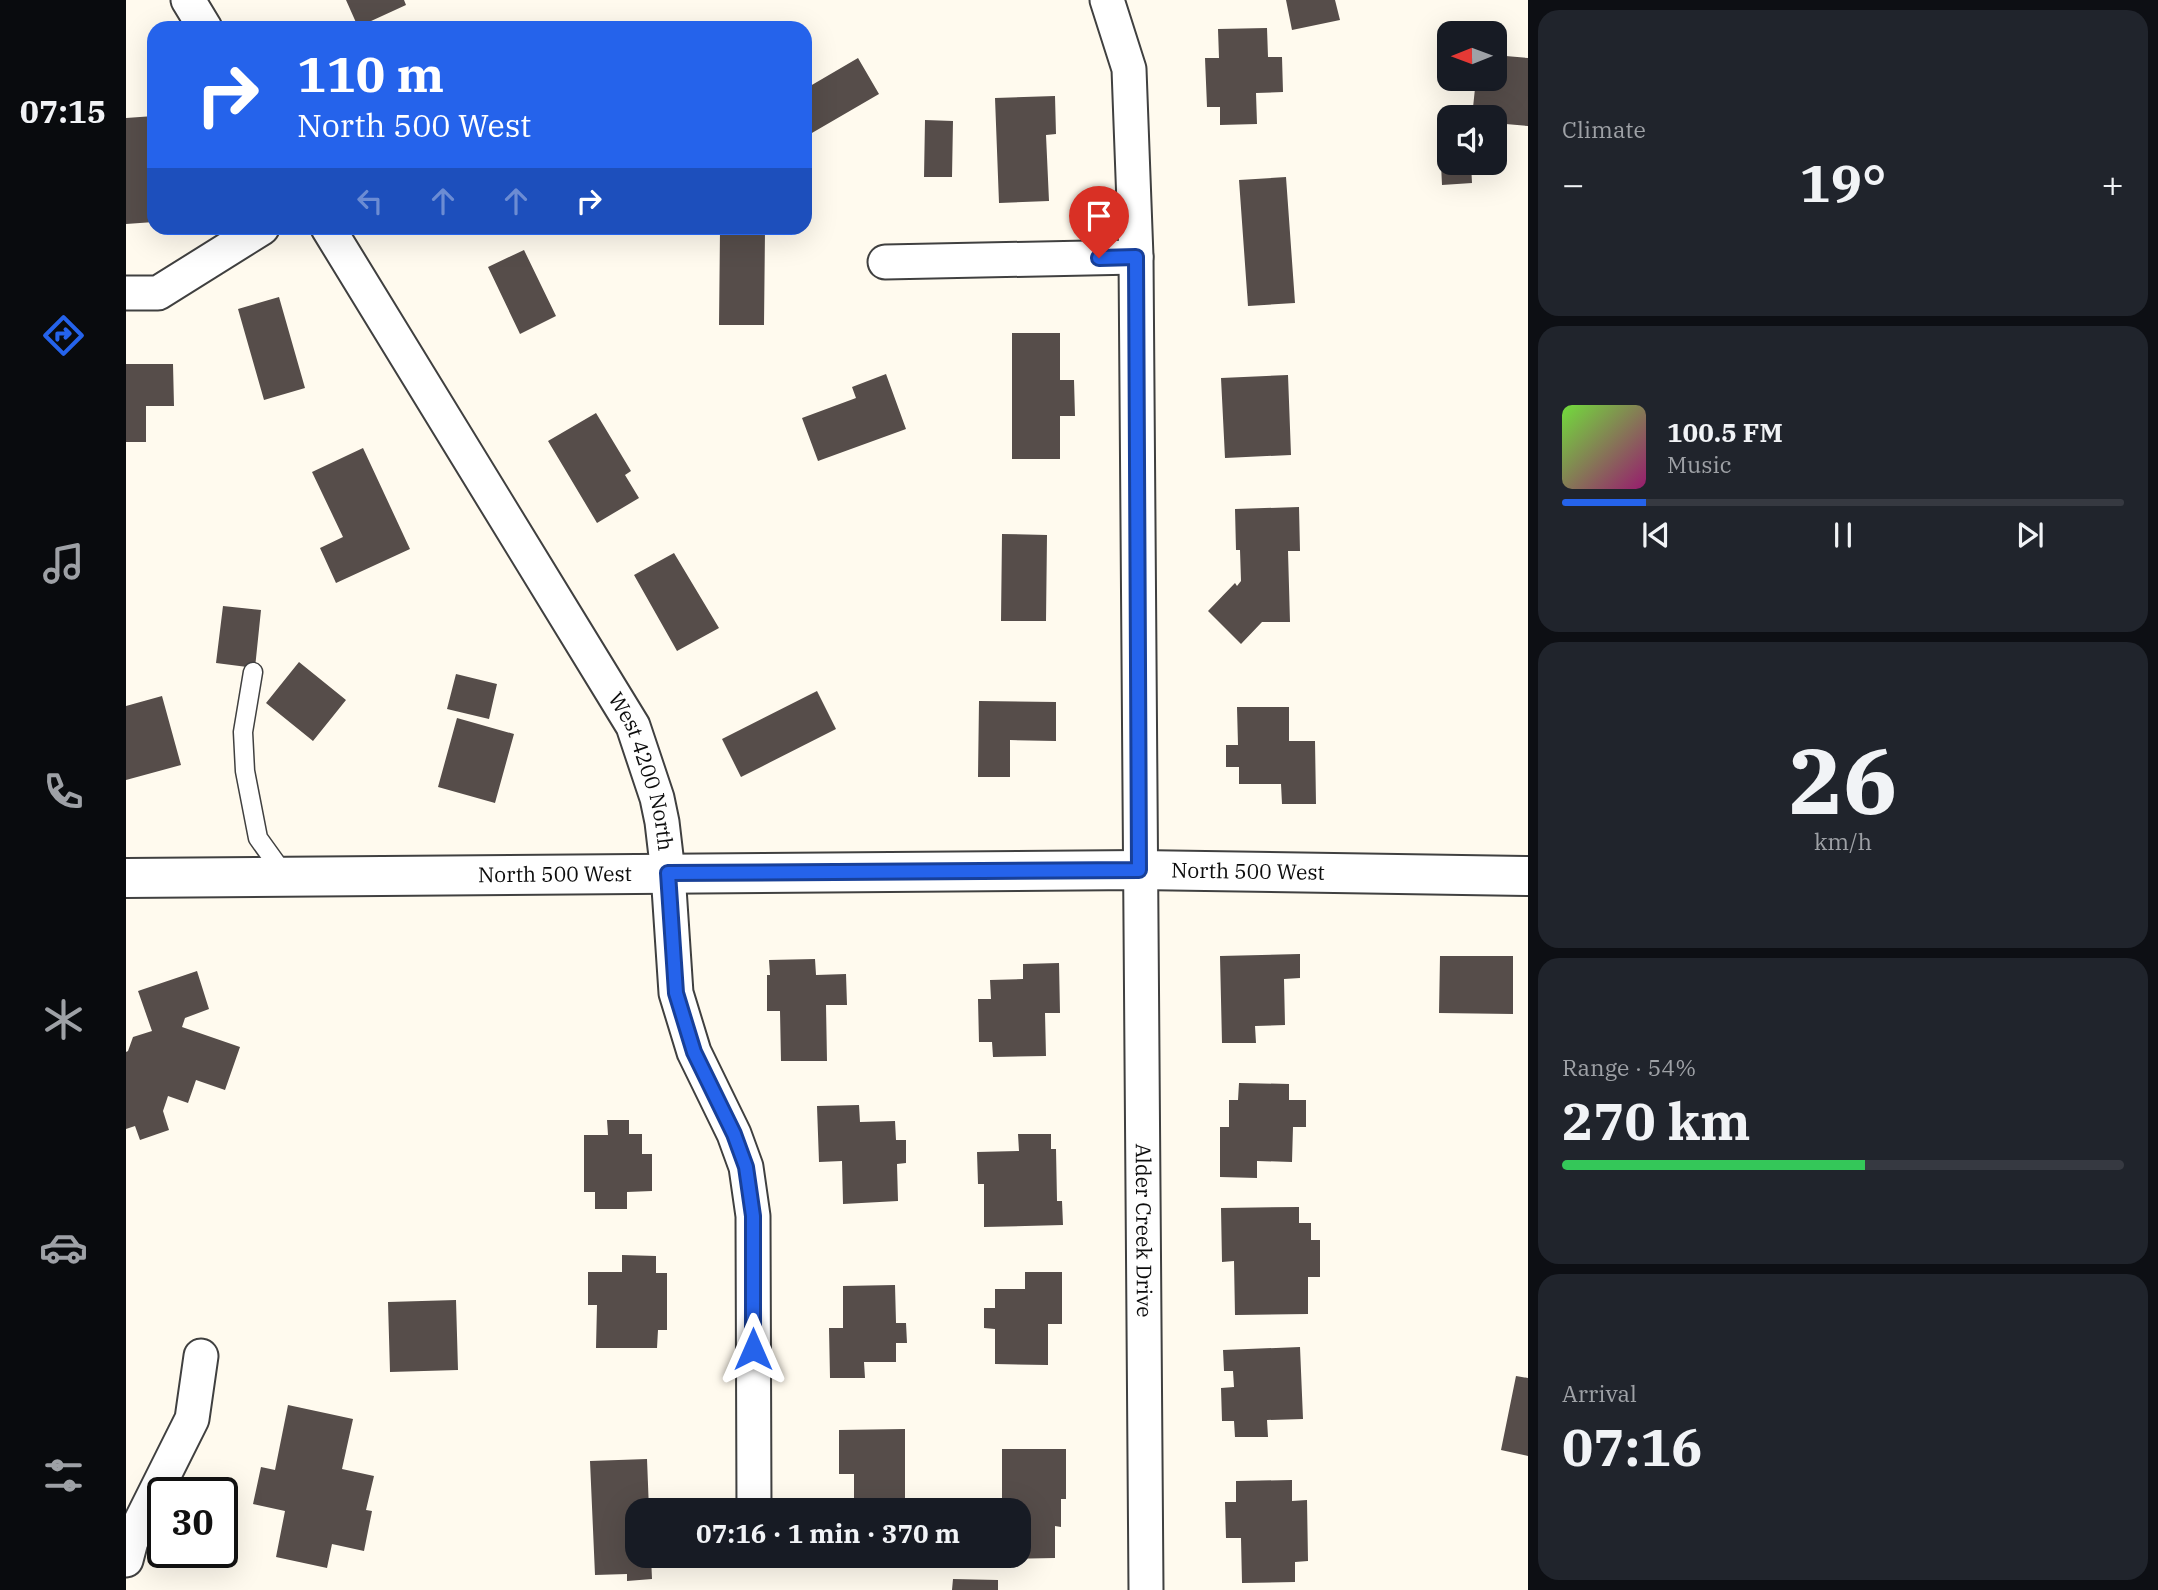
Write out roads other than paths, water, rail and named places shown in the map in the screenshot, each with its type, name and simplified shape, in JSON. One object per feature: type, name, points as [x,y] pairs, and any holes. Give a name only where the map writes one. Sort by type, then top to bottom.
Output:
[{"type":"street","points":[[188,0],[201,21]]},
{"type":"street","name":"Alder Creek Drive","points":[[1107,0],[1129,69],[1136,257],[1146,1590]]},
{"type":"street","points":[[126,293],[158,292],[251,235]]},
{"type":"street","name":"West 4200 North","points":[[331,235],[633,726],[657,798],[668,873],[676,993],[694,1052],[746,1167],[753,1216],[754,1498]]},
{"type":"street","points":[[885,262],[1136,257]]},
{"type":"street","name":"North 500 West","points":[[126,878],[1139,870],[1528,876]]},
{"type":"street","points":[[126,1560],[131,1541],[192,1419],[201,1356]]},
{"type":"lane","points":[[253,671],[243,732],[245,771],[258,838],[286,877]]}]
